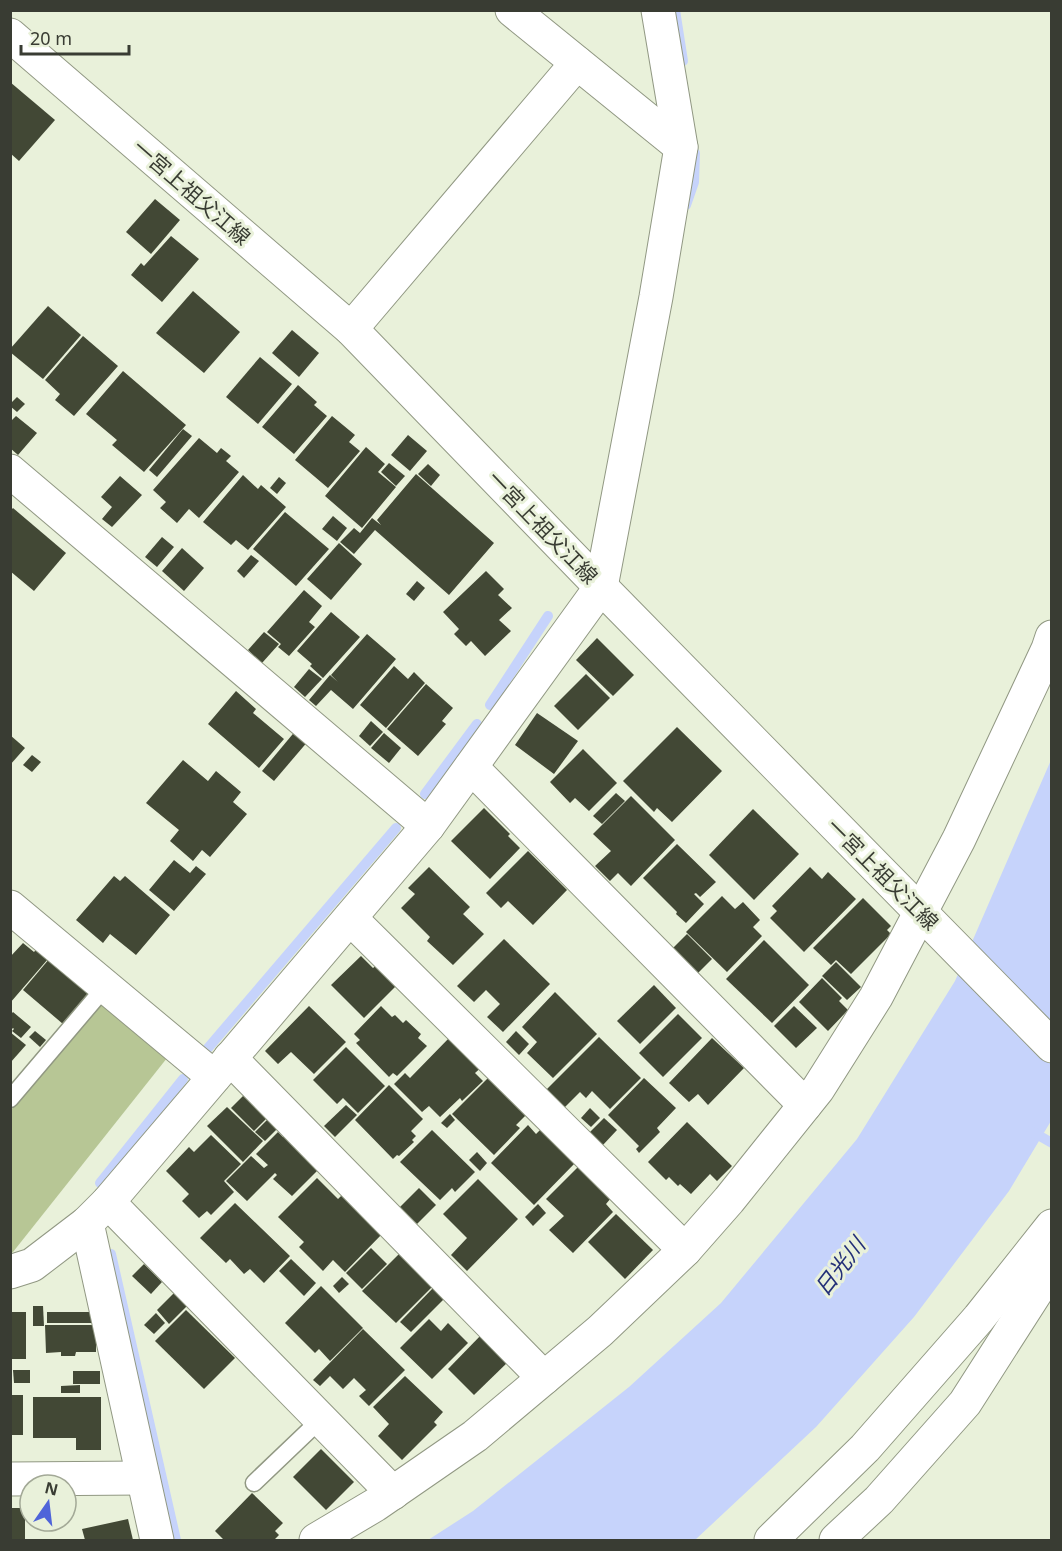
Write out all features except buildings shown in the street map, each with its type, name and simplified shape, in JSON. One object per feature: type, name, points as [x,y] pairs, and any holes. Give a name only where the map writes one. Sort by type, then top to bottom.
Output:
[{"type":"street","points":[[512,10],[681,147]]},
{"type":"street","points":[[10,1272],[32,1265],[97,1213],[428,826],[601,587],[656,297],[681,147],[658,10]]},
{"type":"street","name":"一宮上祖父江線","points":[[10,35],[351,329],[1052,1046]]},
{"type":"street","points":[[351,329],[577,63]]},
{"type":"street","points":[[10,471],[428,826]]},
{"type":"street","points":[[316,1540],[375,1505],[475,1436],[600,1331],[685,1250],[729,1200],[818,1089],[926,917],[958,839],[1052,637]]},
{"type":"street","points":[[471,767],[805,1105]]},
{"type":"street","points":[[10,907],[105,986],[222,1068],[544,1378]]},
{"type":"street","points":[[350,918],[685,1250]]},
{"type":"street","points":[[97,1213],[321,1419],[393,1493]]},
{"type":"street","points":[[97,1213],[143,1478],[157,1540]]},
{"type":"street","points":[[771,1540],[865,1448],[979,1318],[1052,1226]]},
{"type":"street","points":[[836,1540],[879,1500],[965,1403],[1043,1281],[1052,1246]]},
{"type":"street","points":[[10,1479],[143,1478]]},
{"type":"lane","points":[[10,1099],[105,986]]},
{"type":"lane","points":[[254,1483],[321,1419]]},
{"type":"green space","points":[[106,998],[171,1053],[11,1253],[11,1110]]},
{"type":"water","name":"日光川","points":[[1051,760],[1051,1121],[1009,1191],[914,1317],[816,1427],[695,1540],[428,1540],[473,1511],[629,1387],[721,1303],[857,1139],[955,981]]},
{"type":"waterway","points":[[675,10],[683,61]]},
{"type":"waterway","points":[[686,205],[694,182],[695,153]]},
{"type":"waterway","points":[[490,705],[548,616]]},
{"type":"waterway","points":[[425,794],[477,724]]},
{"type":"waterway","points":[[208,1048],[396,828]]},
{"type":"waterway","points":[[100,1183],[183,1079]]},
{"type":"waterway","points":[[1031,1131],[1052,1143]]},
{"type":"waterway","points":[[111,1254],[176,1540]]}]
